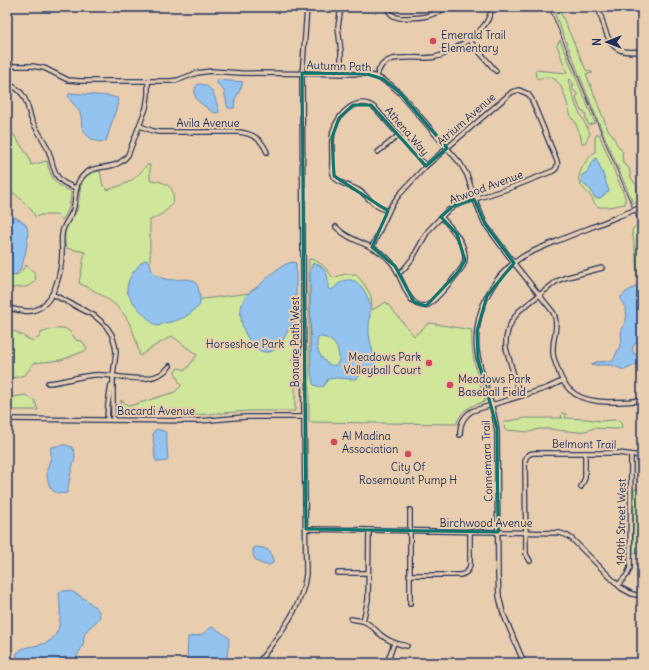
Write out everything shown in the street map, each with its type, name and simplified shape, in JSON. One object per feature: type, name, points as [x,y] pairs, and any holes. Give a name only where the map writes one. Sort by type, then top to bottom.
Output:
[{"type":"street","name":"Bonaire Path West","points":[[258,663],[292,616],[301,599],[306,574],[302,74],[307,7]]},
{"type":"street","points":[[341,7],[338,27],[341,52],[341,74]]},
{"type":"street","points":[[387,7],[388,12],[391,15],[396,18],[400,18],[426,17],[447,7]]},
{"type":"street","points":[[377,76],[378,69],[388,60],[394,58],[438,57],[469,40],[480,31],[485,24],[490,16],[492,7]]},
{"type":"street","points":[[598,7],[609,39],[614,47],[622,51],[642,51]]},
{"type":"street","points":[[469,40],[496,71]]},
{"type":"street","name":"Autumn Path","points":[[7,66],[44,68],[64,78],[73,80],[148,82],[171,81],[203,71],[240,73],[367,74],[377,76],[395,88],[464,168],[474,199],[485,224],[553,312],[556,318],[553,353],[558,372],[562,380]]},
{"type":"street","points":[[7,308],[26,311],[34,310],[44,305],[52,294],[60,267],[62,230],[72,212],[77,188],[81,178],[88,171],[96,168],[116,165],[125,159],[131,150],[147,104],[148,82]]},
{"type":"street","points":[[10,85],[16,87],[25,98],[32,122],[48,148],[53,168],[57,176],[65,184],[77,188]]},
{"type":"street","name":"Atrium Avenue","points":[[372,247],[388,211],[396,198],[426,166],[512,92],[522,90],[531,98],[557,164]]},
{"type":"street","name":"Athena Way","points":[[388,211],[375,205],[360,191],[339,182],[335,178],[332,170],[332,134],[336,122],[350,107],[356,104],[363,103],[371,105],[426,166]]},
{"type":"street","name":"Avila Avenue","points":[[140,126],[159,132],[245,133],[259,140],[264,145],[267,152]]},
{"type":"street","points":[[378,152],[399,135]]},
{"type":"street","name":"Atwood Avenue","points":[[399,273],[412,259],[426,234],[448,209],[453,206],[510,188],[553,171],[556,169],[557,164]]},
{"type":"street","name":"Connemara Trail","points":[[524,663],[506,620],[501,604],[498,586],[497,434],[492,404],[478,359],[478,326],[481,310],[489,292],[500,276],[514,263],[534,251],[642,207]]},
{"type":"street","points":[[336,227],[345,236],[379,251],[395,266],[407,294],[415,303],[421,306],[426,306],[438,296],[461,269],[465,262],[465,252],[457,234],[441,217]]},
{"type":"street","points":[[520,396],[506,344],[510,325],[516,314],[560,280],[602,268]]},
{"type":"street","points":[[52,294],[95,316],[106,326],[113,338],[116,356],[108,400],[107,420]]},
{"type":"street","points":[[48,384],[64,382],[89,375],[147,378],[156,376],[166,371],[170,366]]},
{"type":"street","points":[[113,376],[114,420]]},
{"type":"street","points":[[460,435],[461,423],[468,413],[492,404],[549,388],[562,380],[568,389],[574,394],[590,401],[619,402],[642,400]]},
{"type":"street","name":"Bacardi Avenue","points":[[7,419],[199,421],[245,417],[304,417]]},
{"type":"street","name":"Belmont Trail","points":[[525,532],[525,461],[527,456],[533,452],[618,453],[642,456]]},
{"type":"street","points":[[581,487],[585,478],[585,453]]},
{"type":"street","name":"140th Street West","points":[[618,585],[627,576],[630,568],[631,455]]},
{"type":"street","points":[[410,510],[410,604]]},
{"type":"street","name":"Birchwood Avenue","points":[[306,529],[556,532],[566,535],[574,541],[618,585],[627,591],[642,596]]},
{"type":"street","points":[[362,621],[368,600],[369,530]]},
{"type":"street","points":[[409,574],[460,575],[466,573],[469,570],[470,565],[470,532]]},
{"type":"street","points":[[525,532],[526,554],[530,561]]},
{"type":"street","points":[[338,573],[368,573]]},
{"type":"street","points":[[351,619],[362,621],[371,625],[381,635],[394,643],[407,646]]},
{"type":"street","points":[[387,663],[394,643]]},
{"type":"highlighted area","points":[[302,73],[367,74],[383,79],[399,92],[447,148],[426,166],[371,105],[353,105],[339,118],[332,137],[334,176],[388,211],[372,247],[395,266],[414,302],[426,306],[459,271],[465,260],[457,234],[441,217],[453,206],[474,199],[485,224],[514,263],[487,296],[477,331],[478,359],[497,428],[498,532],[306,529]]},
{"type":"green space","points":[[552,7],[558,7],[586,70],[593,73],[586,74],[608,130],[623,152],[623,163],[629,168],[631,178],[642,196],[642,200],[633,203]]},
{"type":"green space","points":[[560,40],[595,123],[589,125],[585,112],[581,111],[576,98],[578,95],[572,87],[574,85],[570,79],[568,81],[577,108],[590,133],[585,143],[582,143],[580,134],[574,120],[572,119],[565,96],[558,83],[553,78],[547,77],[538,79],[536,77],[535,70],[567,73],[557,45]]},
{"type":"green space","points":[[7,125],[29,157],[31,165],[47,161],[50,172],[57,184],[71,191],[69,206],[62,220],[57,215],[40,215],[35,217],[28,206],[7,186],[7,168],[9,164],[7,156]]},
{"type":"green space","points":[[596,134],[599,134],[625,197],[625,204],[600,207],[596,205],[580,184],[580,172],[595,152]]},
{"type":"green space","name":"Horseshoe Park","points":[[147,165],[150,165],[150,180],[167,185],[173,193],[173,202],[166,211],[150,220],[150,306],[295,287],[295,411],[250,411],[194,415],[192,413],[173,414],[152,411],[121,412],[121,400],[130,406],[175,392],[181,386],[175,372],[178,368],[186,370],[197,355],[172,336],[140,356],[132,328],[118,307],[96,292],[79,283],[85,252],[66,248],[65,234],[67,226],[77,210],[81,186],[87,176],[100,171],[103,186],[107,190],[129,182]]},
{"type":"green space","points":[[637,225],[642,236],[642,288],[637,275],[632,230]]},
{"type":"green space","points":[[309,259],[320,263],[326,268],[333,278],[345,274],[356,274],[371,296],[372,310],[386,302],[414,336],[429,323],[472,330],[473,357],[485,400],[484,402],[467,409],[458,419],[456,424],[309,422]]},
{"type":"green space","points":[[26,265],[34,272],[36,279],[26,287],[7,287],[7,276],[18,274]]},
{"type":"green space","points":[[65,328],[76,340],[82,341],[87,348],[85,351],[61,360],[34,363],[25,375],[8,379],[7,389],[7,330],[14,331],[33,341],[40,337],[41,333],[49,330]]},
{"type":"green space","points":[[7,389],[9,398],[25,395],[35,401],[38,410],[7,410]]},
{"type":"green space","points":[[562,413],[566,414],[565,418],[620,421],[622,427],[617,429],[594,428],[579,432],[552,429],[538,429],[530,432],[505,430],[504,422],[525,418],[563,418],[561,417]]},
{"type":"green space","points":[[634,489],[642,489],[642,553],[633,553]]},
{"type":"water","points":[[217,80],[243,82],[235,99],[234,108],[228,108],[224,91],[217,83]]},
{"type":"water","points":[[199,84],[208,87],[213,93],[219,111],[218,113],[211,111],[196,98],[195,90],[196,86]]},
{"type":"water","points":[[70,93],[110,96],[117,98],[118,103],[106,141],[95,141],[88,137],[82,127],[80,113],[68,96]]},
{"type":"water","points":[[596,158],[609,191],[600,198],[595,198],[591,190],[581,182],[582,175],[587,172]]},
{"type":"water","points":[[7,208],[14,217],[24,223],[28,231],[24,259],[22,266],[16,274],[7,274]]},
{"type":"water","points":[[144,260],[150,263],[154,273],[160,277],[172,280],[189,279],[197,284],[200,301],[199,306],[181,319],[164,323],[159,326],[155,325],[130,298],[127,289],[127,285],[131,277]]},
{"type":"water","points":[[292,262],[296,263],[296,318],[276,349],[269,352],[263,352],[252,344],[244,331],[241,316],[242,304],[247,294],[283,265]]},
{"type":"water","points":[[313,263],[321,266],[326,272],[328,288],[330,290],[341,282],[348,280],[361,286],[367,295],[370,305],[369,334],[375,369],[364,372],[357,378],[353,379],[328,379],[324,386],[321,387],[313,384],[311,372],[310,271]],"holes":[[[319,337],[324,337],[330,340],[336,346],[339,353],[339,361],[336,365],[327,363],[323,359],[317,348]]]},
{"type":"water","points":[[637,285],[640,291],[637,306],[642,322],[642,341],[635,343],[633,351],[634,354],[642,356],[642,362],[624,370],[611,365],[591,365],[596,362],[613,361],[622,341],[621,333],[627,316],[621,297],[624,293]]},
{"type":"water","points":[[157,429],[166,433],[167,461],[157,462],[155,459],[153,434]]},
{"type":"water","points":[[65,445],[72,447],[75,458],[67,493],[57,493],[53,491],[48,480],[47,469],[51,457],[50,448]]},
{"type":"water","points":[[256,547],[264,548],[270,551],[273,563],[265,565],[259,563],[255,559],[253,553],[253,549]]},
{"type":"water","points":[[59,592],[72,592],[89,602],[98,610],[100,616],[99,619],[85,633],[83,644],[75,663],[16,663],[17,653],[20,650],[26,647],[43,644],[50,641],[55,636],[60,622]]},
{"type":"water","points":[[212,627],[229,638],[227,657],[228,663],[187,663],[188,637],[201,635]]},
{"type":"railway","points":[[549,7],[642,230]]},
{"type":"place","name":"Emerald Trail Elementary","points":[[433,41]]},
{"type":"place","name":"Meadows Park Volleyball Court","points":[[429,363]]},
{"type":"place","name":"Meadows Park Baseball Field","points":[[450,385]]},
{"type":"place","name":"Al Madina Association","points":[[334,442]]},
{"type":"place","name":"City Of Rosemount Pump H","points":[[408,454]]}]
